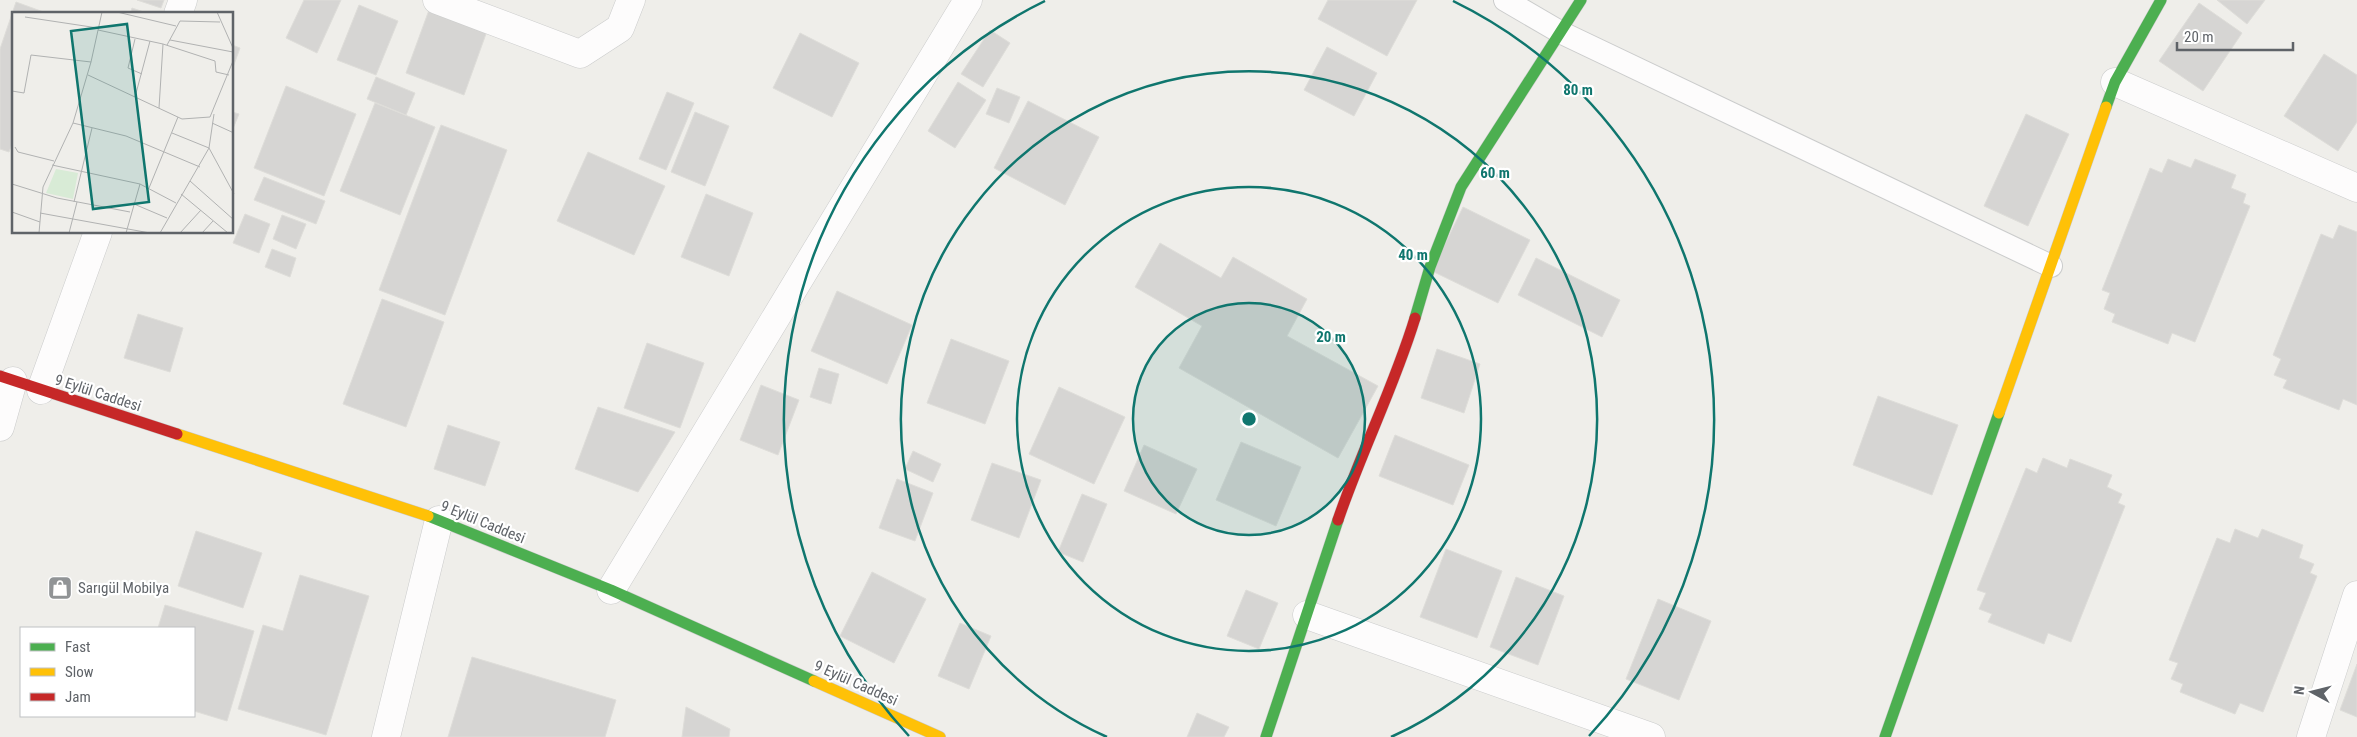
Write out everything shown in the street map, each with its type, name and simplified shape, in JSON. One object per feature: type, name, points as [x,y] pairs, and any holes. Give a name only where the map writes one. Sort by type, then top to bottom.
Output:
[{"type":"street","points":[[179,12],[183,0]]},
{"type":"street","points":[[437,0],[580,54],[620,28],[631,0]]},
{"type":"street","points":[[1266,737],[1352,478],[1406,351],[1430,267],[1461,187],[1581,0]]},
{"type":"street","points":[[1885,737],[2115,82],[2161,0]]},
{"type":"street","points":[[611,590],[963,2]]},
{"type":"street","points":[[2115,82],[2357,188]]},
{"type":"street","points":[[41,390],[97,234]]},
{"type":"street","points":[[0,427],[6,378]]},
{"type":"street","name":"9 Eylül Caddesi","points":[[6,378],[439,520],[611,590],[940,737]]},
{"type":"street","points":[[386,737],[439,520]]},
{"type":"street","points":[[2311,737],[2357,595]]},
{"type":"street","points":[[1308,615],[1651,737]]},
{"type":"lane","points":[[1505,0],[1560,32],[2050,266]]},
{"type":"building","points":[[137,0],[164,0],[161,8]]},
{"type":"building","points":[[304,0],[341,0],[317,53],[286,38]]},
{"type":"building","points":[[1328,0],[1417,0],[1387,56],[1318,19]]},
{"type":"building","points":[[2217,0],[2265,0],[2247,24]]},
{"type":"building","points":[[16,2],[44,12],[13,12]]},
{"type":"building","points":[[2199,3],[2242,33],[2203,91],[2159,61]]},
{"type":"building","points":[[359,5],[398,21],[376,75],[337,60]]},
{"type":"building","points":[[132,8],[144,12],[131,12]]},
{"type":"building","points":[[429,10],[487,31],[464,95],[406,73]]},
{"type":"building","points":[[12,14],[12,144],[9,152],[0,149],[0,49]]},
{"type":"building","points":[[990,30],[1010,43],[983,87],[961,74]]},
{"type":"building","points":[[800,33],[859,63],[832,117],[773,88]]},
{"type":"building","points":[[234,46],[240,48],[234,64]]},
{"type":"building","points":[[1327,47],[1377,73],[1354,116],[1304,90]]},
{"type":"building","points":[[2324,54],[2357,75],[2357,122],[2338,151],[2284,116]]},
{"type":"building","points":[[376,77],[415,93],[406,115],[367,99]]},
{"type":"building","points":[[958,82],[986,100],[955,148],[928,131]]},
{"type":"building","points":[[286,86],[356,114],[324,196],[254,168]]},
{"type":"building","points":[[997,88],[1020,97],[1009,123],[986,114]]},
{"type":"building","points":[[667,92],[694,103],[666,170],[639,159]]},
{"type":"building","points":[[1028,101],[1099,137],[1065,205],[994,168]]},
{"type":"building","points":[[375,103],[435,127],[400,215],[340,191]]},
{"type":"building","points":[[695,112],[729,126],[705,186],[671,172]]},
{"type":"building","points":[[234,113],[239,114],[234,126]]},
{"type":"building","points":[[2026,114],[2069,134],[2028,226],[1984,206]]},
{"type":"building","points":[[441,125],[507,150],[445,315],[379,290]]},
{"type":"building","points":[[588,152],[665,186],[634,255],[557,221]]},
{"type":"building","points":[[2168,159],[2191,168],[2195,159],[2236,175],[2231,188],[2246,194],[2243,203],[2250,206],[2195,342],[2172,333],[2168,344],[2112,322],[2115,314],[2104,309],[2110,293],[2102,290],[2150,168],[2162,173]]},
{"type":"building","points":[[264,177],[325,201],[316,224],[254,200]]},
{"type":"building","points":[[706,194],[753,213],[729,276],[681,257]]},
{"type":"building","points":[[1463,207],[1530,240],[1498,303],[1432,271]]},
{"type":"building","points":[[245,214],[270,224],[259,253],[233,243]]},
{"type":"building","points":[[282,215],[306,224],[296,249],[273,239]]},
{"type":"building","points":[[2339,225],[2357,232],[2357,405],[2343,399],[2339,410],[2283,388],[2287,380],[2274,375],[2281,359],[2273,355],[2321,234],[2333,239]]},
{"type":"building","points":[[1160,243],[1221,278],[1233,257],[1307,299],[1287,336],[1378,386],[1338,458],[1179,368],[1202,326],[1135,287]]},
{"type":"building","points":[[272,249],[296,258],[290,277],[265,267]]},
{"type":"building","points":[[1536,258],[1620,300],[1602,337],[1518,295]]},
{"type":"building","points":[[837,291],[912,325],[887,384],[811,351]]},
{"type":"building","points":[[382,299],[444,322],[406,427],[343,404]]},
{"type":"building","points":[[138,314],[183,328],[170,372],[124,358]]},
{"type":"building","points":[[951,339],[1009,361],[985,424],[927,403]]},
{"type":"building","points":[[647,343],[704,363],[680,428],[624,408]]},
{"type":"building","points":[[1437,349],[1480,364],[1464,413],[1421,398]]},
{"type":"building","points":[[819,368],[839,374],[831,404],[810,397]]},
{"type":"building","points":[[761,385],[799,400],[778,455],[740,440]]},
{"type":"building","points":[[1059,387],[1125,417],[1094,484],[1029,454]]},
{"type":"building","points":[[1878,396],[1958,425],[1932,495],[1853,465]]},
{"type":"building","points":[[598,407],[675,432],[638,492],[575,469]]},
{"type":"building","points":[[448,425],[500,442],[485,486],[434,469]]},
{"type":"building","points":[[1395,435],[1469,465],[1453,505],[1379,476]]},
{"type":"building","points":[[1241,442],[1301,467],[1276,526],[1216,500]]},
{"type":"building","points":[[1144,445],[1197,469],[1176,514],[1124,491]]},
{"type":"building","points":[[913,451],[941,464],[933,482],[905,469]]},
{"type":"building","points":[[2043,458],[2067,468],[2070,459],[2112,475],[2107,487],[2122,494],[2118,503],[2125,506],[2071,642],[2048,633],[2044,644],[1988,622],[1992,614],[1979,609],[1986,593],[1977,590],[2026,468],[2037,473]]},
{"type":"building","points":[[992,463],[1041,480],[1019,538],[971,520]]},
{"type":"building","points":[[897,479],[933,493],[915,541],[879,528]]},
{"type":"building","points":[[1082,494],[1107,504],[1083,562],[1058,552]]},
{"type":"building","points":[[2235,529],[2258,538],[2262,529],[2303,545],[2299,558],[2314,564],[2310,573],[2317,576],[2263,712],[2240,703],[2235,714],[2180,692],[2183,684],[2171,679],[2178,663],[2169,660],[2217,538],[2230,543]]},
{"type":"building","points":[[196,531],[262,553],[243,608],[178,586]]},
{"type":"building","points":[[1446,549],[1502,571],[1477,638],[1420,617]]},
{"type":"building","points":[[872,572],[926,599],[894,663],[840,636]]},
{"type":"building","points":[[300,575],[369,596],[326,735],[238,709],[263,625],[283,631]]},
{"type":"building","points":[[1516,577],[1564,596],[1538,665],[1490,647]]},
{"type":"building","points":[[1246,590],[1278,603],[1259,649],[1227,636]]},
{"type":"building","points":[[1658,599],[1711,621],[1679,700],[1626,679]]},
{"type":"building","points":[[165,605],[254,631],[227,721],[195,711],[195,627],[158,627]]},
{"type":"building","points":[[960,623],[991,636],[969,689],[938,676]]},
{"type":"building","points":[[472,657],[616,700],[605,737],[448,737]]},
{"type":"building","points":[[2357,664],[2357,717],[2340,710]]},
{"type":"building","points":[[686,707],[730,729],[729,737],[682,737]]},
{"type":"building","points":[[1197,713],[1229,727],[1224,737],[1187,737]]},
{"type":"traffic: fast","points":[[1415,318],[1430,267],[1461,187],[1581,0]]},
{"type":"traffic: fast","points":[[2106,107],[2115,82],[2161,0]]},
{"type":"traffic: fast","points":[[1885,737],[1999,413]]},
{"type":"traffic: fast","points":[[428,516],[611,590],[814,681]]},
{"type":"traffic: fast","points":[[1266,737],[1338,520]]},
{"type":"traffic: slow","points":[[1999,413],[2106,107]]},
{"type":"traffic: slow","points":[[177,434],[428,516]]},
{"type":"traffic: slow","points":[[814,681],[940,737]]},
{"type":"traffic: jam","points":[[1338,520],[1407,344],[1415,318]]},
{"type":"traffic: jam","points":[[0,376],[177,434]]},
{"type":"place","name":"Sarıgül Mobilya","points":[[60,588]]}]
